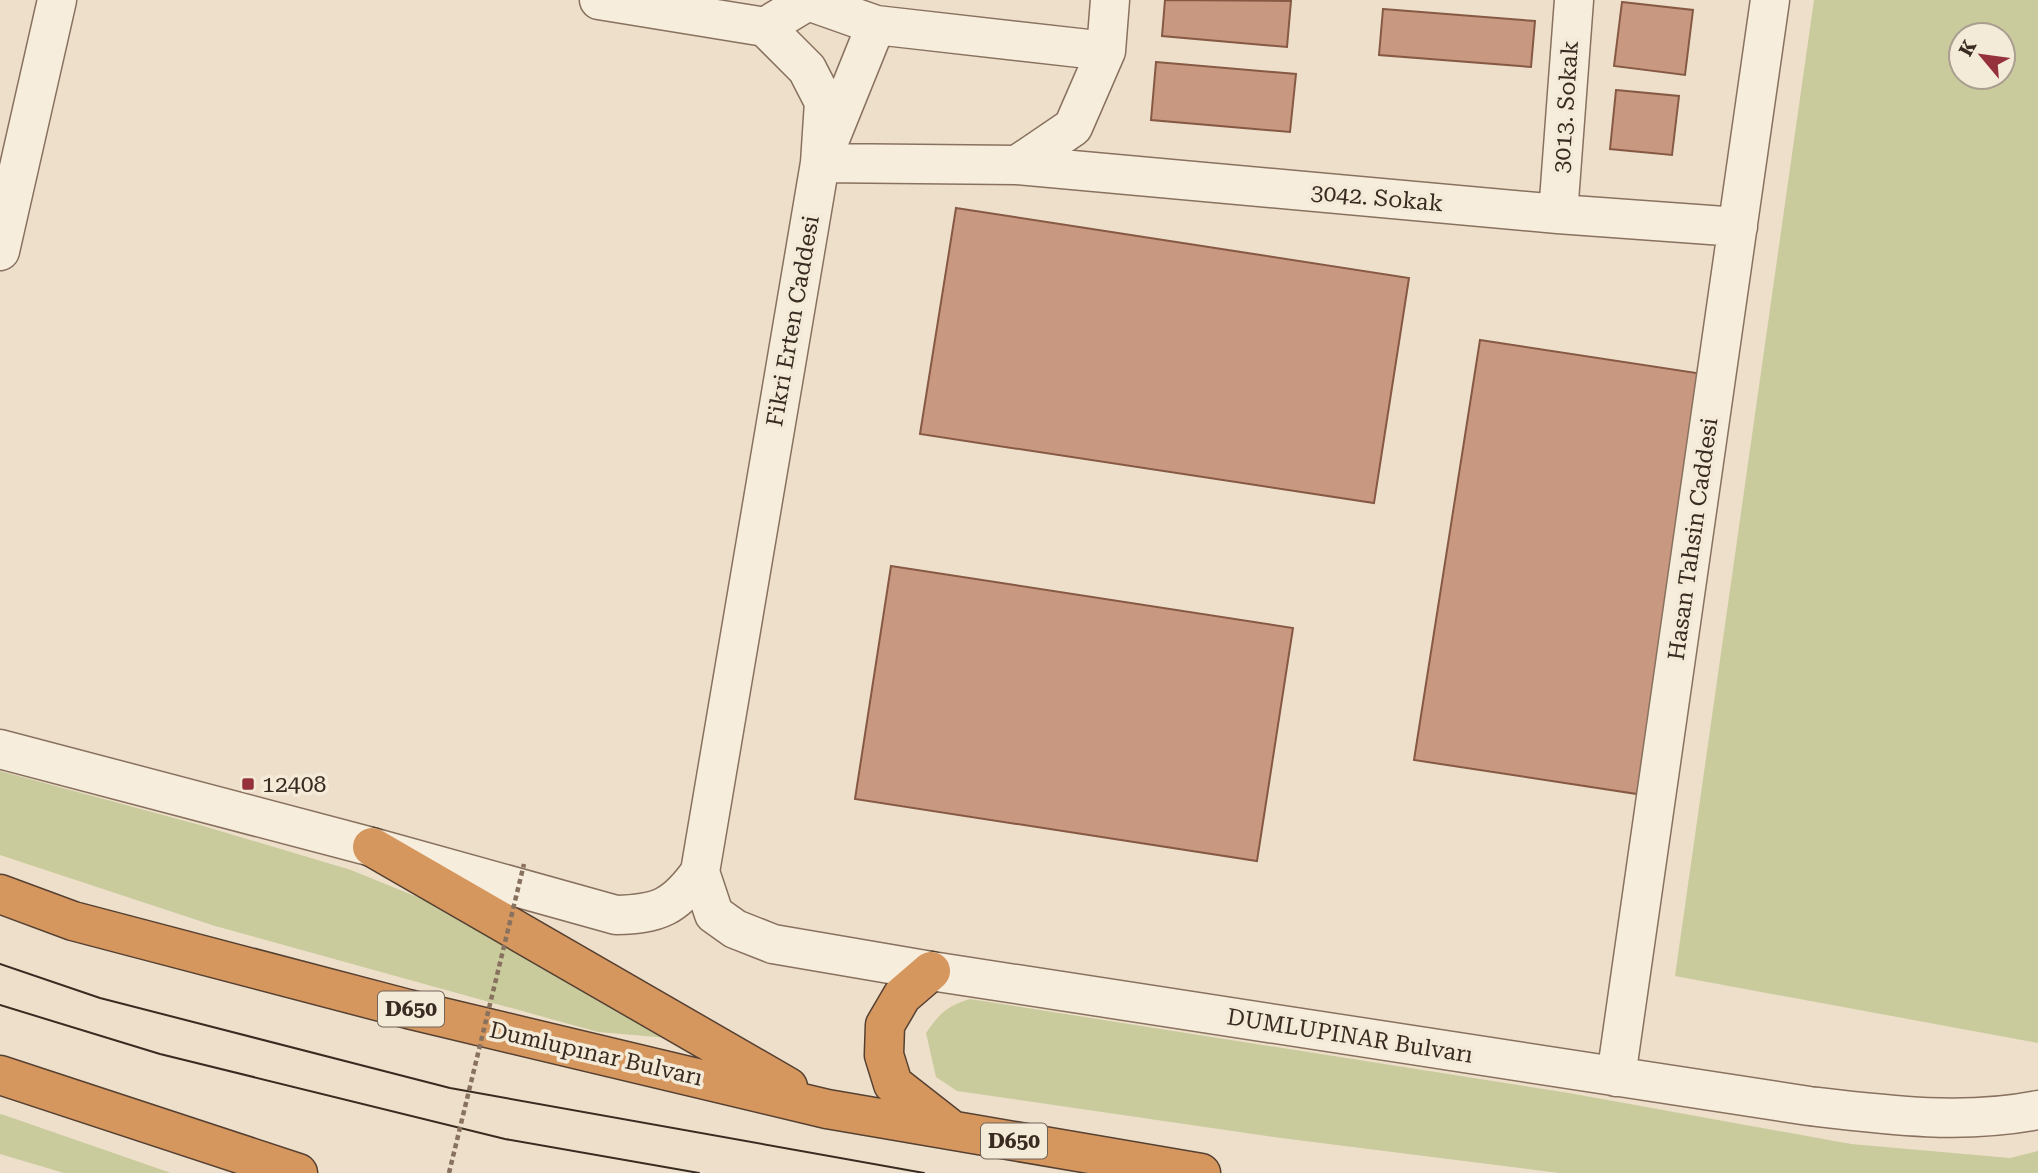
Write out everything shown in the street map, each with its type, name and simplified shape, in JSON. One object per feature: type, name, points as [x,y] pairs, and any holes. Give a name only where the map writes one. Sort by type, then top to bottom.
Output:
[{"type":"highway","points":[[372,847],[827,1109]]},
{"type":"highway","name":"Dumlupınar Bulvarı","points":[[0,894],[73,921],[395,1005],[827,1109],[1200,1173]]},
{"type":"highway","points":[[931,971],[902,996],[885,1025],[884,1055],[893,1084],[952,1130]]},
{"type":"highway","points":[[0,1075],[298,1173]]},
{"type":"street","points":[[0,279],[1,246],[57,0]]},
{"type":"street","points":[[599,0],[765,27],[807,69],[824,102],[820,163]]},
{"type":"street","points":[[820,163],[1017,165],[1073,127],[1107,51],[1110,0]]},
{"type":"street","name":"3013. Sokak","points":[[1558,214],[1574,0]]},
{"type":"street","name":"Hasan Tahsin Caddesi","points":[[1616,1077],[1770,0]]},
{"type":"street","points":[[765,27],[808,1],[876,25],[1107,51]]},
{"type":"street","points":[[820,163],[876,25]]},
{"type":"street","name":"Fikri Erten Caddesi","points":[[700,872],[820,163]]},
{"type":"street","name":"3042. Sokak","points":[[1017,165],[1558,214],[1738,226]]},
{"type":"street","points":[[0,749],[372,847],[616,915],[644,914],[667,906],[685,892],[700,872]]},
{"type":"street","name":"DUMLUPINAR Bulvarı","points":[[700,872],[714,914],[735,929],[772,944],[1616,1077],[1878,1114],[1927,1118],[2003,1117],[2038,1110]]},
{"type":"path","points":[[449,1173],[524,864]]},
{"type":"green space","points":[[1814,0],[2038,0],[2038,1043],[1675,976]]},
{"type":"green space","points":[[0,771],[200,825],[351,870],[486,925],[680,1039],[598,1032],[215,926],[0,855]]},
{"type":"green space","points":[[970,999],[1569,1093],[1851,1144],[2010,1158],[2038,1151],[2038,1173],[1559,1173],[1281,1138],[957,1091],[936,1077],[926,1033],[945,1011]]},
{"type":"green space","points":[[0,1114],[171,1173],[64,1173],[0,1154]]},
{"type":"building","points":[[1165,0],[1291,1],[1287,47],[1162,36]]},
{"type":"building","points":[[1622,2],[1693,10],[1685,75],[1614,66]]},
{"type":"building","points":[[1383,9],[1535,21],[1531,67],[1379,55]]},
{"type":"building","points":[[1156,62],[1296,74],[1290,132],[1151,120]]},
{"type":"building","points":[[1616,90],[1679,96],[1672,155],[1610,149]]},
{"type":"building","points":[[956,208],[1409,278],[1374,503],[920,434]]},
{"type":"building","points":[[1480,340],[1703,374],[1637,794],[1414,760]]},
{"type":"building","points":[[891,566],[1293,628],[1257,861],[855,799]]},
{"type":"tram line","points":[[0,964],[100,998],[450,1088],[924,1173]]},
{"type":"tram line","points":[[0,1005],[160,1054],[505,1139],[699,1173]]},
{"type":"place","name":"12408","points":[[248,784]]}]
